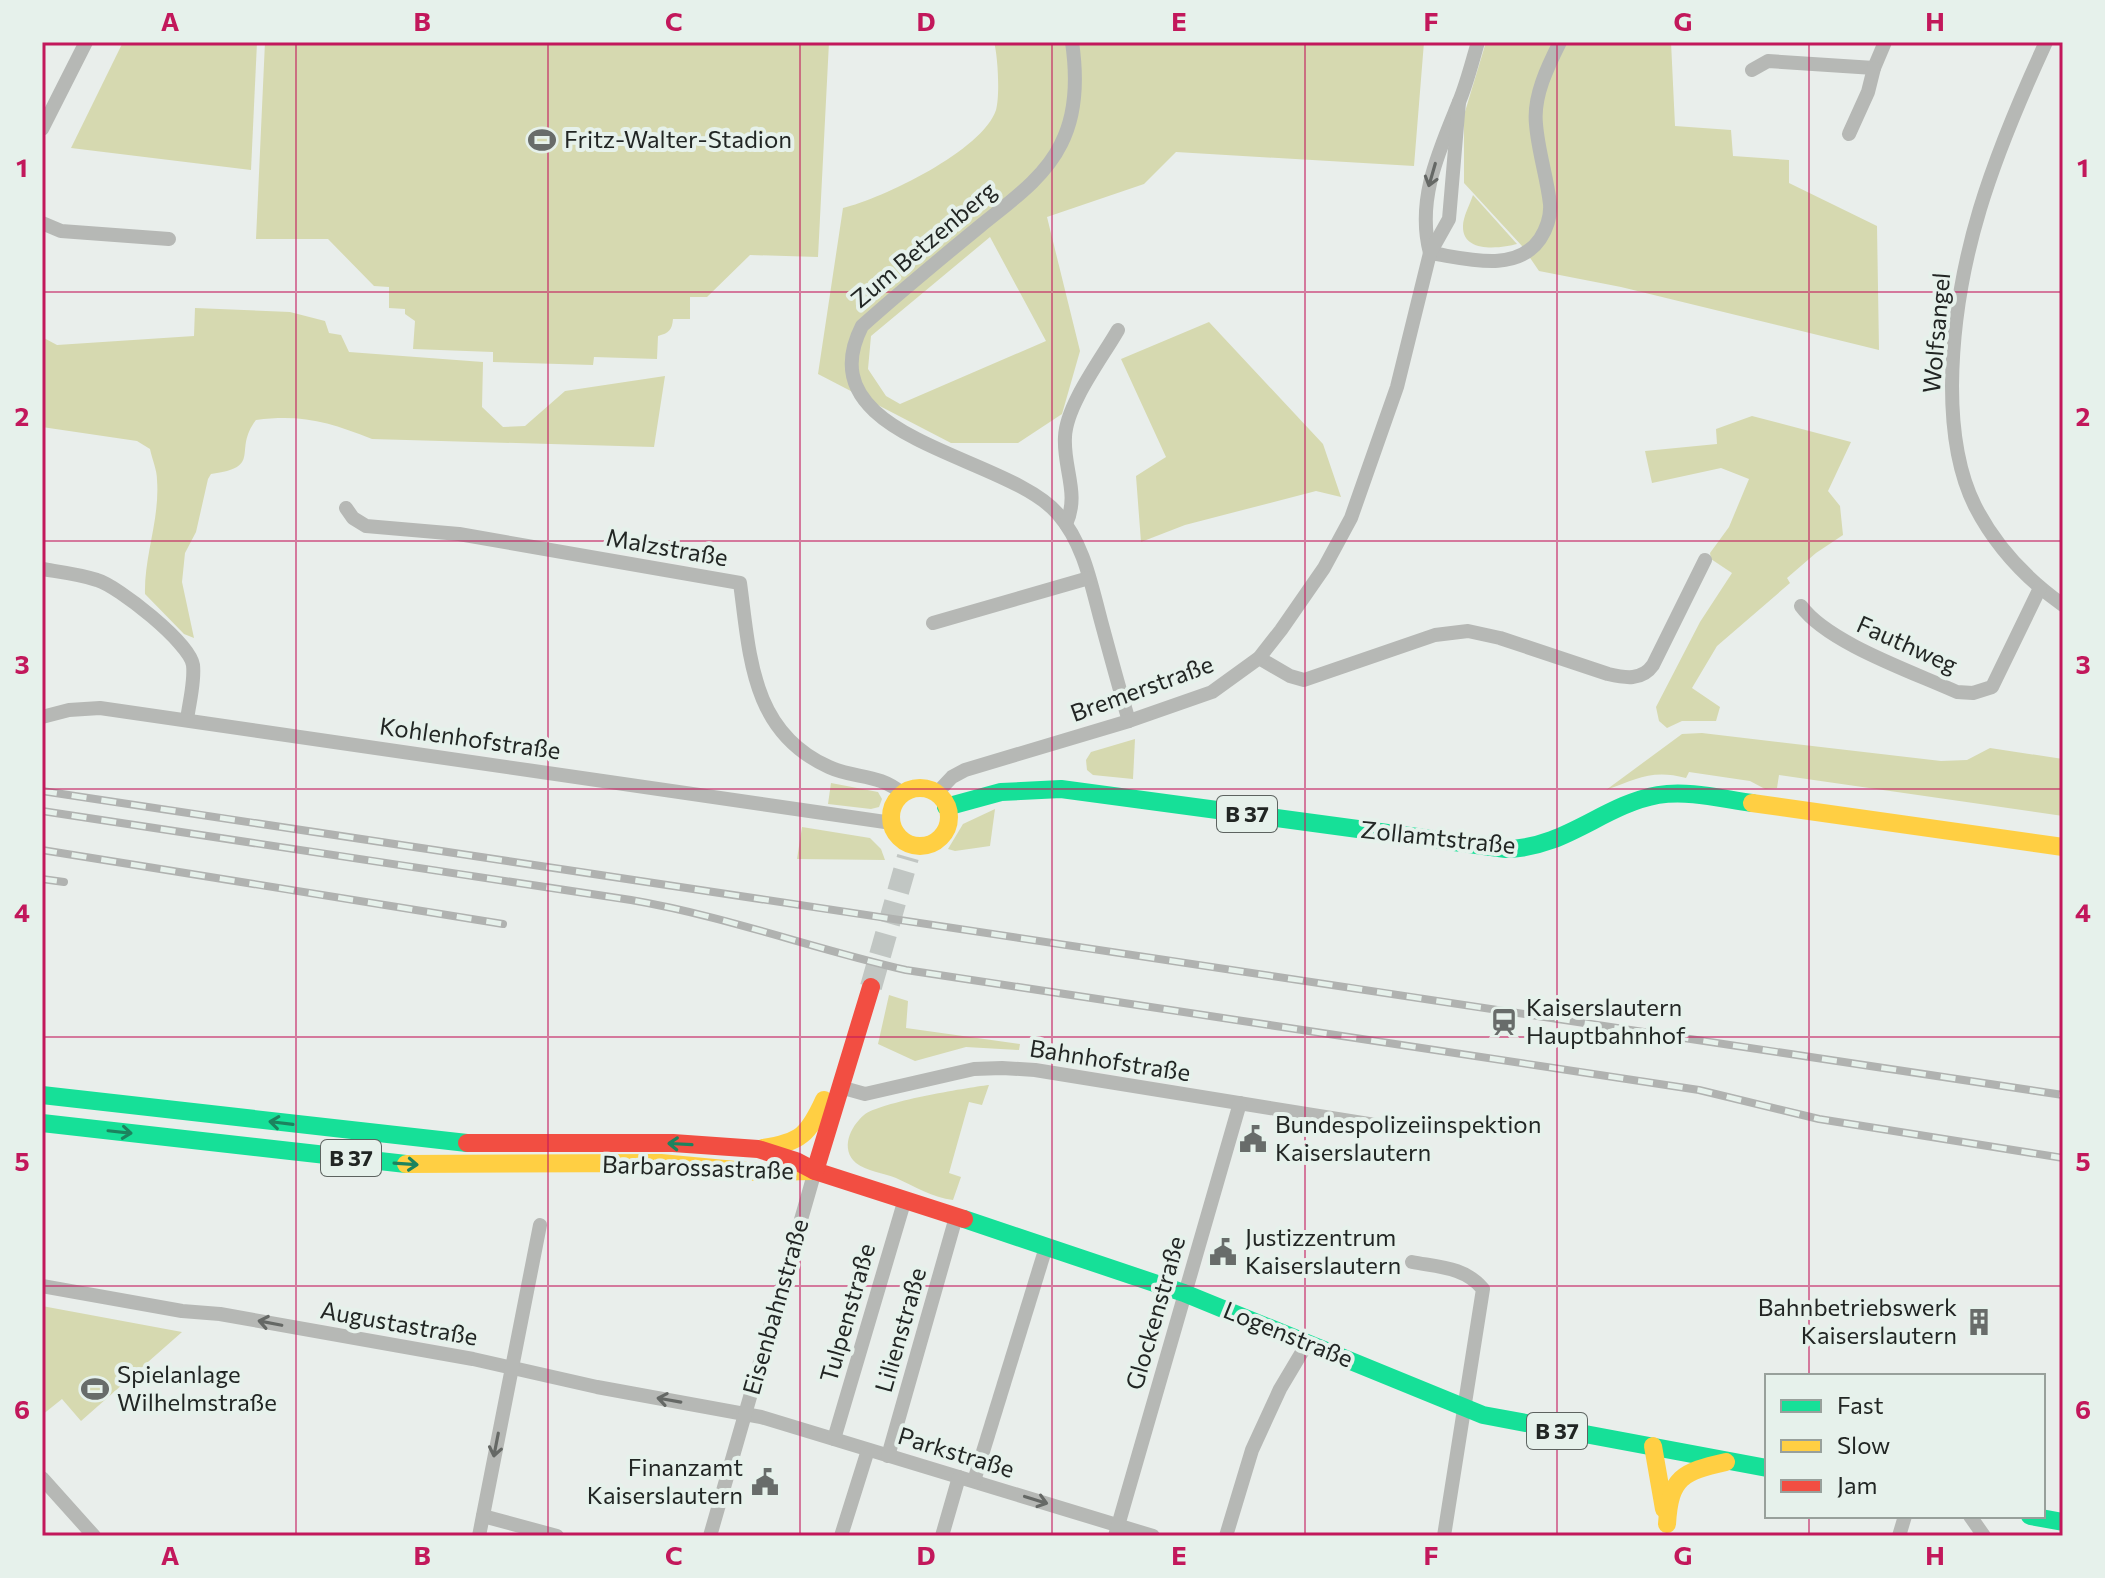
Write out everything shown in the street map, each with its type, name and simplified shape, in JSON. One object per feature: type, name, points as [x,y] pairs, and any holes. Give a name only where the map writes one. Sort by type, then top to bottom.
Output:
[{"type":"main road","points":[[915,789],[924,789],[941,800],[948,824],[941,837],[929,845],[909,851],[896,834],[892,809],[903,794],[915,789]]},
{"type":"main road","name":"Zollamtstraße","points":[[941,800],[1001,792],[1061,789],[1506,849],[1548,843],[1637,800],[1679,793],[2063,847]]},
{"type":"main road","name":"Eisenbahnstraße","points":[[815,1171],[871,987]]},
{"type":"main road","name":"B 37","points":[[758,1149],[795,1143],[806,1135],[824,1100],[840,1087]]},
{"type":"main road","name":"Barbarossastraße","points":[[42,1095],[459,1143],[673,1143],[758,1149],[796,1161],[815,1171]]},
{"type":"main road","name":"Barbarossastraße","points":[[42,1123],[440,1167],[662,1163],[775,1174],[815,1171]]},
{"type":"main road","name":"Logenstraße","points":[[815,1171],[1184,1293],[1464,1408],[1503,1420],[1765,1468]]},
{"type":"main road","points":[[1653,1446],[1669,1530]]},
{"type":"main road","points":[[1669,1530],[1668,1496],[1679,1477],[1696,1468],[1731,1461]]},
{"type":"main road","points":[[2041,1518],[2063,1522]]},
{"type":"street","points":[[42,129],[86,42]]},
{"type":"street","name":"Zum Betzenberg","points":[[1072,42],[1076,71],[1073,106],[1062,143],[1046,168],[862,326],[852,354],[852,375],[864,403],[877,416],[899,430],[1029,490],[1056,511],[1084,558],[1129,721]]},
{"type":"street","name":"Bremerstraße","points":[[1430,253],[1424,215],[1427,193],[1478,42]]},
{"type":"street","points":[[1430,253],[1496,261],[1524,255],[1543,234],[1549,222],[1550,206],[1535,122],[1547,68],[1560,42]]},
{"type":"street","points":[[1849,134],[1885,42]]},
{"type":"street","name":"Wolfsangel","points":[[2046,42],[2014,110],[1979,206],[1961,281],[1952,372],[1958,453],[1973,503],[2005,554],[2040,588],[2063,605]]},
{"type":"street","points":[[1752,70],[1768,61],[1874,68]]},
{"type":"street","name":"Bremerstraße","points":[[941,800],[952,777],[965,770],[1129,721],[1212,692],[1259,658],[1316,579],[1351,518],[1397,387],[1430,253],[1449,219],[1459,102]]},
{"type":"street","points":[[42,223],[61,231],[169,239]]},
{"type":"street","points":[[1066,524],[1073,508],[1073,489],[1066,452],[1066,428],[1078,400],[1118,330]]},
{"type":"street","name":"Malzstraße","points":[[346,508],[353,518],[366,526],[459,534],[740,583],[757,691],[781,732],[801,750],[828,767],[890,783],[903,794]]},
{"type":"street","points":[[1259,658],[1290,676],[1304,680],[1435,635],[1468,631],[1500,638],[1608,674],[1625,678],[1641,676],[1653,665],[1705,560]]},
{"type":"street","points":[[42,569],[110,585],[138,605],[187,651],[193,665],[187,720]]},
{"type":"street","points":[[933,623],[1089,578]]},
{"type":"street","name":"Fauthweg","points":[[1801,606],[1830,634],[1957,692],[1973,693],[1992,687],[2040,588]]},
{"type":"street","name":"Kohlenhofstraße","points":[[42,717],[69,710],[100,708],[874,823],[892,823]]},
{"type":"street","name":"Bahnhofstraße","points":[[840,1087],[865,1094],[945,1074],[1002,1068],[1035,1070],[1375,1125]]},
{"type":"street","name":"Glockenstraße","points":[[1117,1530],[1240,1103]]},
{"type":"street","name":"Eisenbahnstraße","points":[[710,1536],[815,1171]]},
{"type":"street","name":"Tulpenstraße","points":[[834,1439],[905,1199]]},
{"type":"street","name":"Lilienstraße","points":[[888,1456],[956,1217]]},
{"type":"street","points":[[479,1536],[540,1225]]},
{"type":"street","points":[[942,1536],[966,1479],[1046,1247]]},
{"type":"street","points":[[1412,1262],[1463,1272],[1474,1277],[1483,1289],[1444,1536]]},
{"type":"street","name":"Augustastraße","points":[[42,1286],[182,1311],[220,1314],[746,1414]]},
{"type":"street","points":[[1226,1536],[1252,1450],[1280,1389],[1308,1342]]},
{"type":"street","name":"Parkstraße","points":[[746,1414],[966,1479],[1117,1530],[1153,1536]]},
{"type":"street","points":[[841,1536],[868,1450]]},
{"type":"street","points":[[42,1478],[94,1536]]},
{"type":"street","points":[[483,1516],[557,1536]]},
{"type":"street","points":[[1971,1518],[1984,1536]]},
{"type":"green space","points":[[123,42],[257,42],[251,170],[71,148]]},
{"type":"green space","name":"Fritz-Walter-Stadion","points":[[265,42],[829,42],[818,257],[750,255],[707,297],[690,297],[690,319],[673,319],[669,330],[658,336],[657,359],[594,357],[593,365],[493,362],[493,352],[413,349],[415,321],[405,314],[405,309],[389,308],[389,287],[374,286],[328,239],[256,239]]},
{"type":"green space","points":[[994,42],[1424,42],[1414,166],[1176,152],[1144,184],[1047,217],[1080,351],[1062,414],[1018,443],[951,443],[818,374],[843,208],[905,184],[972,141],[996,110],[998,76]],"holes":[[[990,237],[1046,341],[900,404],[886,396],[868,369],[871,336]]]},
{"type":"green space","points":[[1486,42],[1671,42],[1675,126],[1731,130],[1733,156],[1789,160],[1789,183],[1877,226],[1879,350],[1621,287],[1539,271],[1522,246],[1464,183],[1464,115]]},
{"type":"green space","points":[[1473,195],[1517,244],[1484,247],[1469,241],[1464,235],[1463,222]]},
{"type":"green space","points":[[195,308],[290,312],[325,321],[329,333],[341,335],[349,352],[483,362],[482,407],[503,427],[525,426],[565,391],[665,376],[654,447],[372,439],[315,421],[287,418],[256,420],[249,431],[242,462],[227,471],[211,474],[208,479],[196,532],[185,553],[182,582],[194,638],[184,634],[145,594],[157,495],[156,472],[150,449],[137,441],[42,427],[42,337],[57,345],[194,336]]},
{"type":"green space","points":[[1209,322],[1323,444],[1341,497],[1316,491],[1185,525],[1141,542],[1136,476],[1166,457],[1121,359]]},
{"type":"green space","points":[[1752,416],[1851,442],[1828,491],[1840,506],[1843,535],[1787,578],[1790,583],[1717,646],[1692,688],[1720,707],[1716,721],[1682,721],[1667,728],[1659,721],[1656,707],[1700,622],[1732,573],[1711,559],[1710,553],[1729,527],[1749,479],[1721,468],[1652,483],[1645,451],[1717,444],[1716,429]]},
{"type":"green space","points":[[1702,733],[1941,761],[1967,760],[1990,748],[2063,759],[2063,816],[1779,775],[1777,788],[1765,789],[1750,781],[1689,772],[1686,778],[1654,775],[1606,790],[1682,734]]},
{"type":"green space","points":[[1135,739],[1133,779],[1093,775],[1087,770],[1086,760],[1091,752]]},
{"type":"green space","points":[[831,783],[878,792],[882,799],[879,807],[871,809],[828,804]]},
{"type":"green space","points":[[995,809],[990,846],[955,851],[948,849],[963,824]]},
{"type":"green space","points":[[802,827],[870,838],[881,849],[885,860],[797,859]]},
{"type":"green space","points":[[889,995],[908,1001],[906,1028],[1020,1044],[1019,1050],[966,1047],[915,1061],[878,1044]]},
{"type":"green space","points":[[989,1085],[982,1105],[969,1102],[949,1173],[961,1177],[953,1200],[865,1168],[851,1157],[848,1145],[851,1132],[864,1115],[873,1110],[924,1096]]},
{"type":"green space","points":[[42,1306],[182,1332],[81,1421],[62,1399],[42,1415]]},
{"type":"tunnel","points":[[871,987],[908,857]]},
{"type":"railway","points":[[42,791],[2063,1095]]},
{"type":"railway","points":[[42,811],[631,900],[701,915],[906,970],[1699,1090],[1819,1119],[2063,1158]]},
{"type":"railway","points":[[42,850],[503,924]]},
{"type":"railway","points":[[42,879],[64,882]]},
{"type":"traffic: fast","points":[[946,807],[1001,792],[1061,789],[1506,849],[1547,842],[1619,808],[1658,795],[1693,794],[1752,803]]},
{"type":"traffic: fast","points":[[42,1095],[467,1143]]},
{"type":"traffic: fast","points":[[42,1123],[406,1164]]},
{"type":"traffic: fast","points":[[964,1219],[1184,1293],[1483,1415],[1765,1468]]},
{"type":"traffic: fast","points":[[2041,1518],[2063,1522]]},
{"type":"traffic: slow","points":[[920,788],[931,790],[940,797],[947,806],[949,817],[947,828],[940,837],[931,844],[920,846],[909,844],[900,837],[893,828],[891,817],[893,806],[900,797],[909,790],[920,788]]},
{"type":"traffic: slow","points":[[1752,803],[2063,847]]},
{"type":"traffic: slow","points":[[763,1148],[786,1143],[802,1135],[824,1100]]},
{"type":"traffic: slow","points":[[406,1164],[661,1163],[757,1172],[814,1171]]},
{"type":"traffic: slow","points":[[1653,1446],[1664,1509]]},
{"type":"traffic: slow","points":[[1667,1524],[1671,1496],[1681,1479],[1699,1469],[1726,1462]]},
{"type":"traffic: jam","points":[[815,1171],[871,987]]},
{"type":"traffic: jam","points":[[467,1143],[673,1143],[758,1149],[796,1161],[815,1171],[964,1219]]},
{"type":"place","name":"Fritz-Walter-Stadion","points":[[542,140]]},
{"type":"place","name":"Kaiserslautern Hauptbahnhof","points":[[1504,1022]]},
{"type":"place","name":"Bundespolizeiinspektion Kaiserslautern","points":[[1253,1139]]},
{"type":"place","name":"Justizzentrum Kaiserslautern","points":[[1223,1252]]},
{"type":"place","name":"Bahnbetriebswerk Kaiserslautern","points":[[1979,1322]]},
{"type":"place","name":"Spielanlage Wilhelmstraße","points":[[95,1389]]},
{"type":"place","name":"Finanzamt Kaiserslautern","points":[[765,1482]]}]
